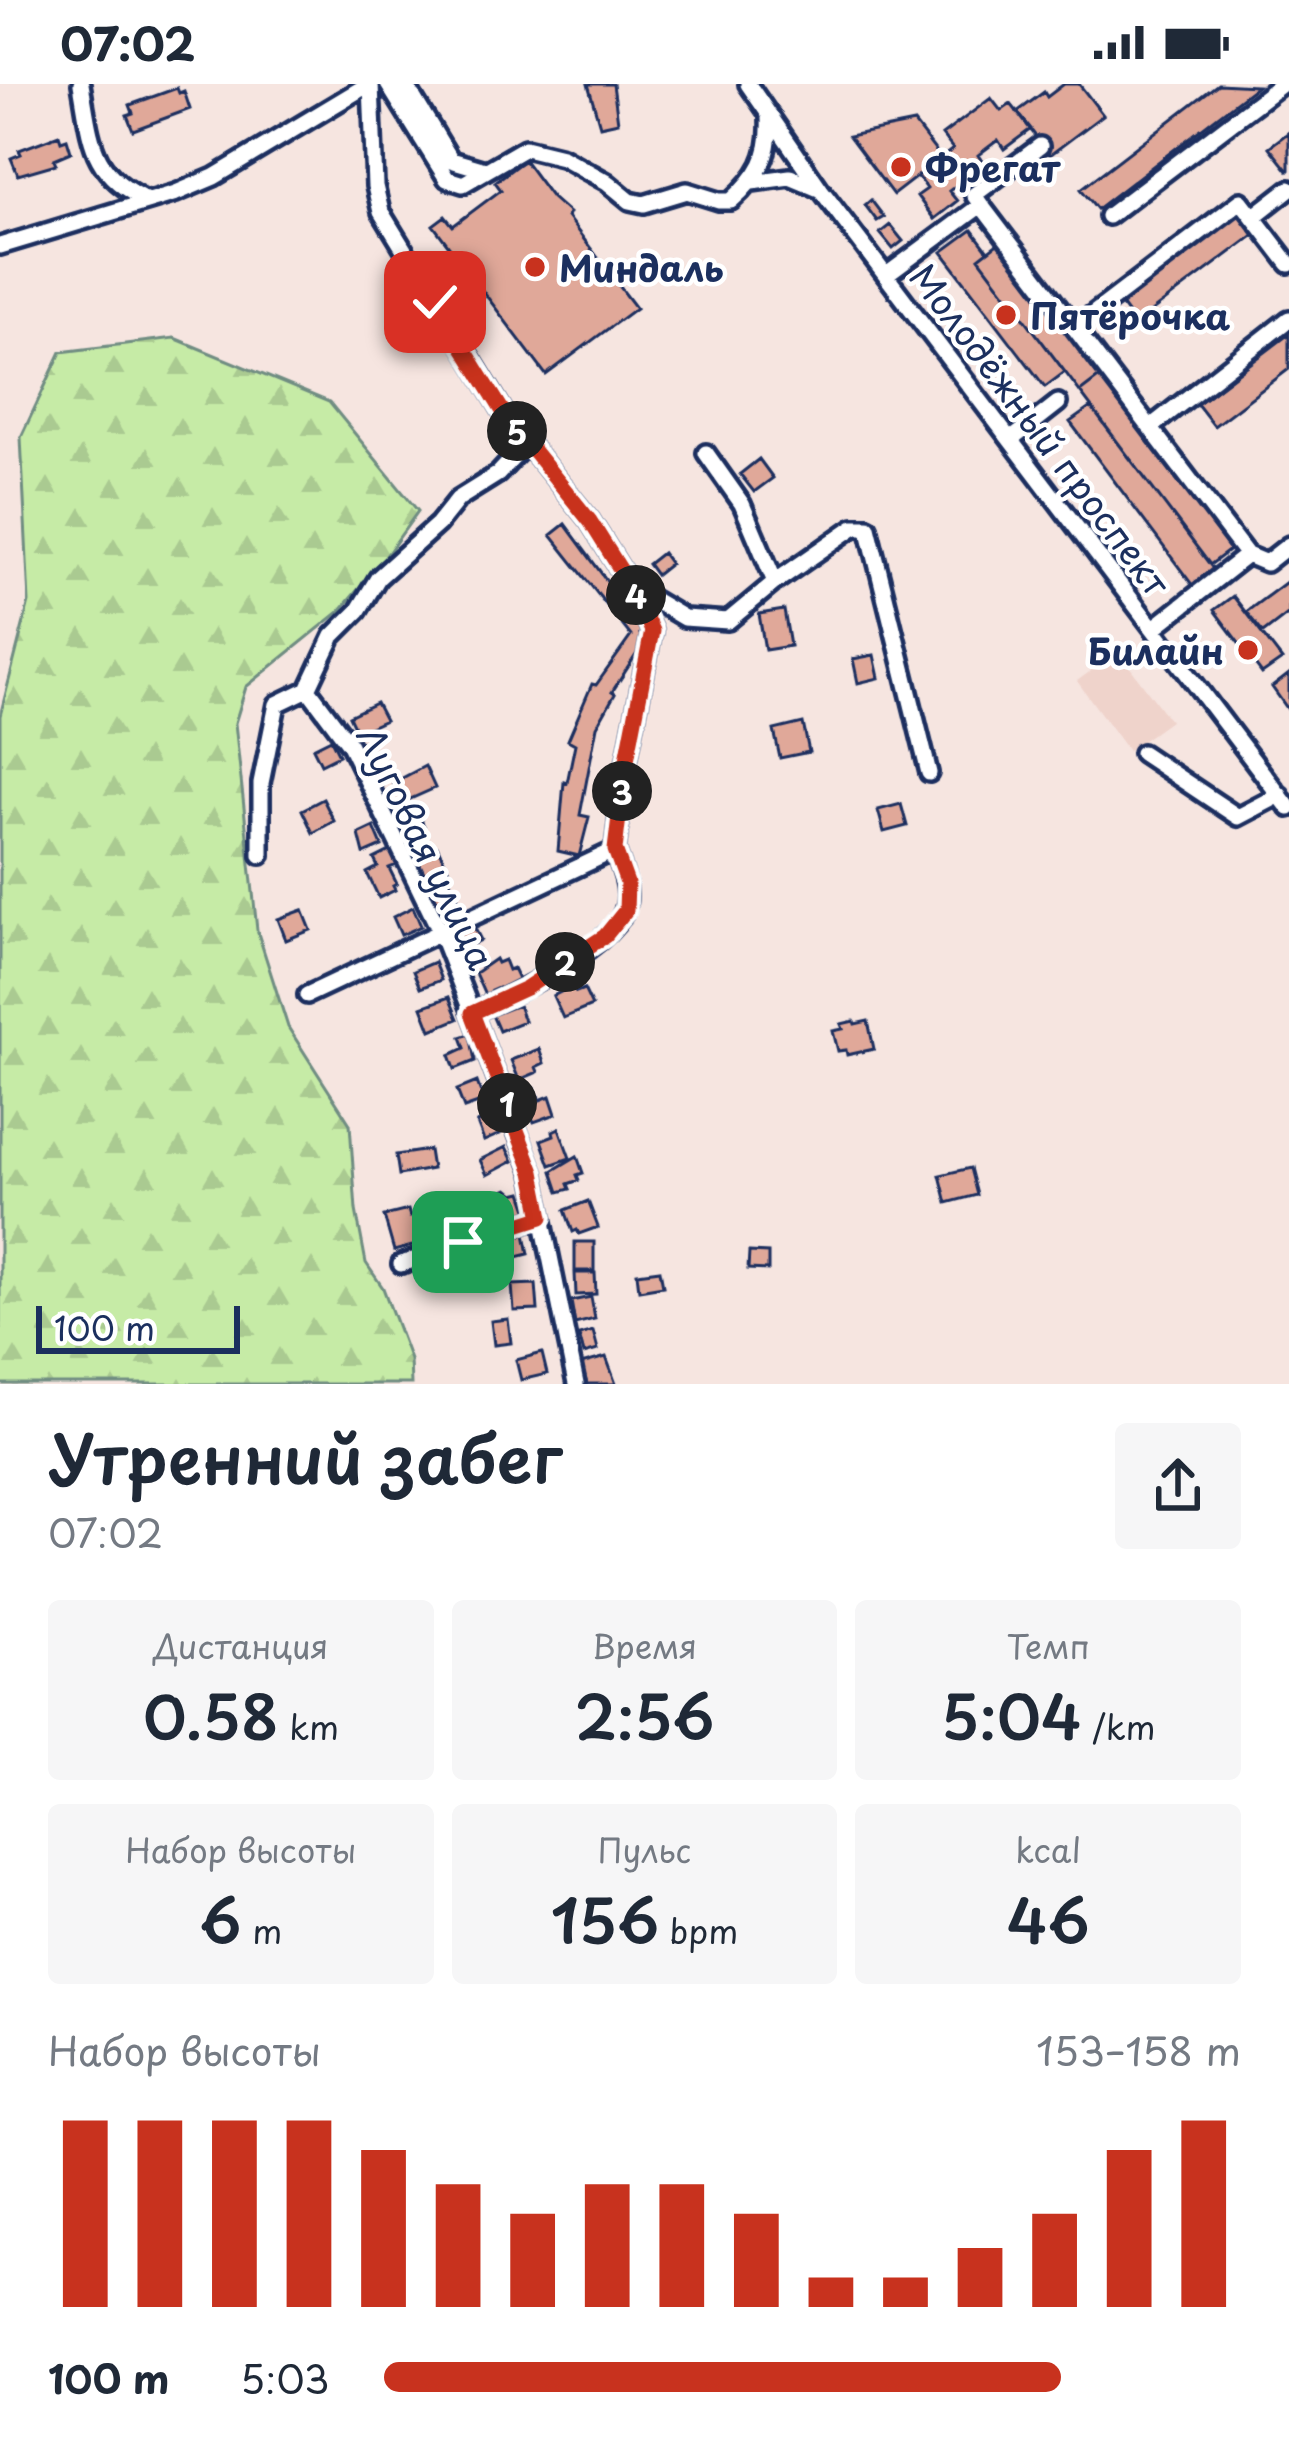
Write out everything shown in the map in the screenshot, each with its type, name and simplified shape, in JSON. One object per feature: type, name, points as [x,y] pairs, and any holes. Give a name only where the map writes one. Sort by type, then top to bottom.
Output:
[{"type":"street","points":[[81,84],[96,158],[122,189],[148,201]]},
{"type":"street","points":[[4,241],[148,201],[214,177],[370,84],[375,186],[381,212],[526,444],[590,521],[632,588],[652,631],[615,850],[627,883],[626,910],[605,936],[526,988],[472,1013]]},
{"type":"street","points":[[388,84],[447,179],[464,184],[525,148],[562,157],[630,201],[644,204],[687,191],[730,200],[752,182],[771,145],[769,115]]},
{"type":"street","points":[[405,84],[451,160],[485,170]]},
{"type":"street","points":[[1108,216],[1282,84]]},
{"type":"street","name":"Молодёжный проспект","points":[[750,86],[821,190],[1284,801]]},
{"type":"street","points":[[1040,146],[974,195],[1246,555],[1266,563],[1289,545]]},
{"type":"street","points":[[752,182],[790,177],[821,190]]},
{"type":"street","points":[[1253,217],[1289,189]]},
{"type":"street","points":[[1076,327],[1241,201],[1289,264]]},
{"type":"street","points":[[888,274],[981,206]]},
{"type":"street","points":[[1152,426],[1289,319]]},
{"type":"street","points":[[1012,439],[1058,403]]},
{"type":"street","points":[[261,854],[262,783],[277,704],[308,689],[333,636],[358,611],[378,578],[438,524],[458,499],[498,474],[526,444]]},
{"type":"street","points":[[706,453],[742,504],[775,582]]},
{"type":"street","points":[[632,588],[684,618],[728,621],[854,527],[868,527],[929,773]]},
{"type":"street","points":[[1154,628],[1246,555]]},
{"type":"street","name":"Луговая улица","points":[[308,689],[350,745],[440,931],[472,1013],[533,1172],[576,1384]]},
{"type":"street","points":[[1142,753],[1238,817],[1284,801]]},
{"type":"street","points":[[308,995],[615,850]]},
{"type":"street","points":[[401,1264],[542,1217]]},
{"type":"shaded area","points":[[1118,651],[1170,721],[1128,751],[1077,681]]},
{"type":"green space","points":[[174,338],[329,402],[418,511],[339,612],[246,687],[235,723],[257,930],[288,1027],[350,1124],[356,1210],[366,1263],[383,1288],[410,1360],[411,1384],[0,1384],[0,716],[29,602],[21,437],[61,352]]},
{"type":"building","points":[[588,84],[613,84],[618,122],[600,126]]},
{"type":"building","points":[[1064,84],[1079,84],[1103,115],[1050,155],[1017,112]]},
{"type":"building","points":[[1218,84],[1257,86],[1097,209],[1081,189]]},
{"type":"building","points":[[177,88],[179,93],[184,91],[190,109],[133,130],[127,115],[133,113],[130,105]]},
{"type":"building","points":[[991,98],[1001,111],[1011,104],[1031,129],[1004,149],[998,140],[978,155],[984,164],[949,191],[957,201],[934,219],[917,196],[927,189],[918,176],[953,149],[942,135]]},
{"type":"building","name":"Фрегат","points":[[914,123],[941,158],[893,195],[849,136]]},
{"type":"building","points":[[1289,132],[1289,170],[1288,171],[1269,147]]},
{"type":"building","points":[[59,135],[61,141],[67,139],[71,152],[54,159],[56,164],[18,175],[11,158],[21,154],[19,150]]},
{"type":"building","name":"Миндаль","points":[[524,160],[569,213],[567,217],[636,308],[546,375],[433,225],[445,216],[453,226],[501,190],[495,182]]},
{"type":"building","points":[[871,200],[884,217],[877,221],[865,205]]},
{"type":"building","points":[[1238,212],[1255,234],[1135,324],[1119,302]]},
{"type":"building","points":[[890,225],[903,241],[893,249],[880,233]]},
{"type":"building","name":"Пятёрочка","points":[[972,230],[988,251],[979,258],[1065,372],[1045,387],[942,252]]},
{"type":"building","points":[[1000,242],[1101,376],[1080,392],[979,258]]},
{"type":"building","points":[[1289,334],[1289,369],[1214,426],[1197,404]]},
{"type":"building","points":[[1101,376],[1231,549],[1210,565],[1080,392]]},
{"type":"building","points":[[1091,407],[1214,570],[1193,586],[1070,422]]},
{"type":"building","points":[[759,459],[773,478],[754,492],[740,474]]},
{"type":"building","points":[[565,524],[644,631],[640,634],[645,641],[612,692],[597,726],[580,815],[589,817],[579,856],[558,851],[564,782],[575,744],[568,740],[592,684],[596,685],[631,636],[551,535]]},
{"type":"building","points":[[662,553],[670,564],[656,575],[648,564]]},
{"type":"building","points":[[1289,580],[1289,613],[1263,633],[1246,612]]},
{"type":"building","points":[[1233,596],[1282,660],[1262,674],[1214,610]]},
{"type":"building","points":[[784,610],[790,646],[765,650],[759,614]]},
{"type":"building","points":[[874,655],[879,678],[858,683],[853,659]]},
{"type":"building","points":[[1289,674],[1289,711],[1272,687]]},
{"type":"building","points":[[376,703],[385,720],[357,733],[349,716]]},
{"type":"building","points":[[803,723],[809,752],[780,758],[774,730]]},
{"type":"building","points":[[331,739],[339,755],[321,764],[313,748]]},
{"type":"building","points":[[425,766],[435,788],[408,800],[403,790],[398,793],[393,783]]},
{"type":"building","points":[[323,799],[334,821],[313,833],[302,810]]},
{"type":"building","points":[[901,804],[907,826],[884,832],[878,810]]},
{"type":"building","points":[[415,807],[424,826],[404,835],[395,816]]},
{"type":"building","points":[[374,827],[382,846],[364,854],[359,834]]},
{"type":"building","points":[[437,846],[448,868],[427,879],[416,856]]},
{"type":"building","points":[[390,851],[397,865],[389,868],[397,884],[379,898],[367,873],[378,867],[374,859]]},
{"type":"building","points":[[450,881],[460,902],[442,911],[433,892]]},
{"type":"building","points":[[413,907],[421,926],[401,935],[393,917]]},
{"type":"building","points":[[303,910],[311,930],[286,940],[278,919]]},
{"type":"building","points":[[470,919],[481,940],[461,950],[453,932]]},
{"type":"building","points":[[495,959],[497,963],[504,960],[508,970],[513,968],[521,985],[501,994],[498,988],[491,991],[494,997],[487,1000],[475,973]]},
{"type":"building","points":[[434,962],[441,980],[420,988],[413,971]]},
{"type":"building","points":[[573,986],[576,992],[584,989],[592,1006],[563,1018],[553,996]]},
{"type":"building","points":[[449,997],[458,1019],[431,1030],[422,1007]]},
{"type":"building","points":[[518,1005],[524,1021],[499,1031],[492,1015]]},
{"type":"building","points":[[854,1021],[868,1021],[874,1049],[847,1055],[846,1050],[838,1051],[833,1031]]},
{"type":"building","points":[[470,1034],[475,1061],[455,1069],[450,1055],[465,1048],[461,1037]]},
{"type":"building","points":[[539,1049],[544,1063],[536,1067],[538,1072],[519,1080],[511,1060]]},
{"type":"building","points":[[477,1082],[484,1101],[464,1108],[457,1090]]},
{"type":"building","points":[[535,1088],[540,1100],[550,1096],[556,1114],[534,1122],[520,1093]]},
{"type":"building","points":[[494,1117],[500,1134],[484,1141],[477,1123]]},
{"type":"building","points":[[559,1128],[570,1158],[550,1165],[541,1140]]},
{"type":"building","points":[[506,1147],[513,1161],[487,1175],[480,1160]]},
{"type":"building","points":[[429,1150],[432,1169],[399,1175],[396,1155]]},
{"type":"building","points":[[577,1156],[583,1173],[568,1184],[570,1189],[559,1192],[552,1171]]},
{"type":"building","points":[[970,1168],[977,1195],[947,1203],[940,1175]]},
{"type":"building","points":[[508,1189],[514,1194],[522,1192],[529,1212],[506,1220],[501,1192]]},
{"type":"building","points":[[588,1201],[598,1227],[573,1232],[565,1210]]},
{"type":"building","points":[[408,1210],[410,1217],[431,1211],[438,1239],[394,1251],[384,1216]]},
{"type":"building","points":[[525,1234],[529,1254],[505,1260],[500,1240]]},
{"type":"building","points":[[575,1242],[594,1242],[594,1271],[575,1271]]},
{"type":"building","points":[[749,1252],[768,1253],[768,1270],[748,1269]]},
{"type":"building","points":[[444,1261],[448,1283],[424,1287],[420,1265]]},
{"type":"building","points":[[660,1270],[663,1286],[639,1290],[637,1273]]},
{"type":"building","points":[[575,1273],[595,1273],[596,1294],[576,1295]]},
{"type":"building","points":[[536,1284],[538,1310],[514,1311],[512,1285]]},
{"type":"building","points":[[591,1297],[595,1319],[575,1324],[571,1301]]},
{"type":"building","points":[[508,1319],[511,1343],[494,1345],[491,1321]]},
{"type":"building","points":[[593,1331],[598,1350],[584,1354],[579,1335]]},
{"type":"building","points":[[542,1353],[547,1374],[521,1380],[516,1360]]},
{"type":"building","points":[[606,1357],[616,1384],[587,1384],[581,1364]]},
{"type":"place","name":"Фрегат","points":[[901,167]]},
{"type":"place","name":"Миндаль","points":[[535,267]]},
{"type":"place","name":"Пятёрочка","points":[[1006,315]]},
{"type":"place","name":"Билайн","points":[[1248,650]]},
{"type":"route","points":[[435,302],[507,418],[590,521],[632,588],[652,631],[624,775],[615,850],[627,883],[626,910],[605,936],[526,988],[472,1013],[533,1172],[542,1217],[463,1242]]}]
